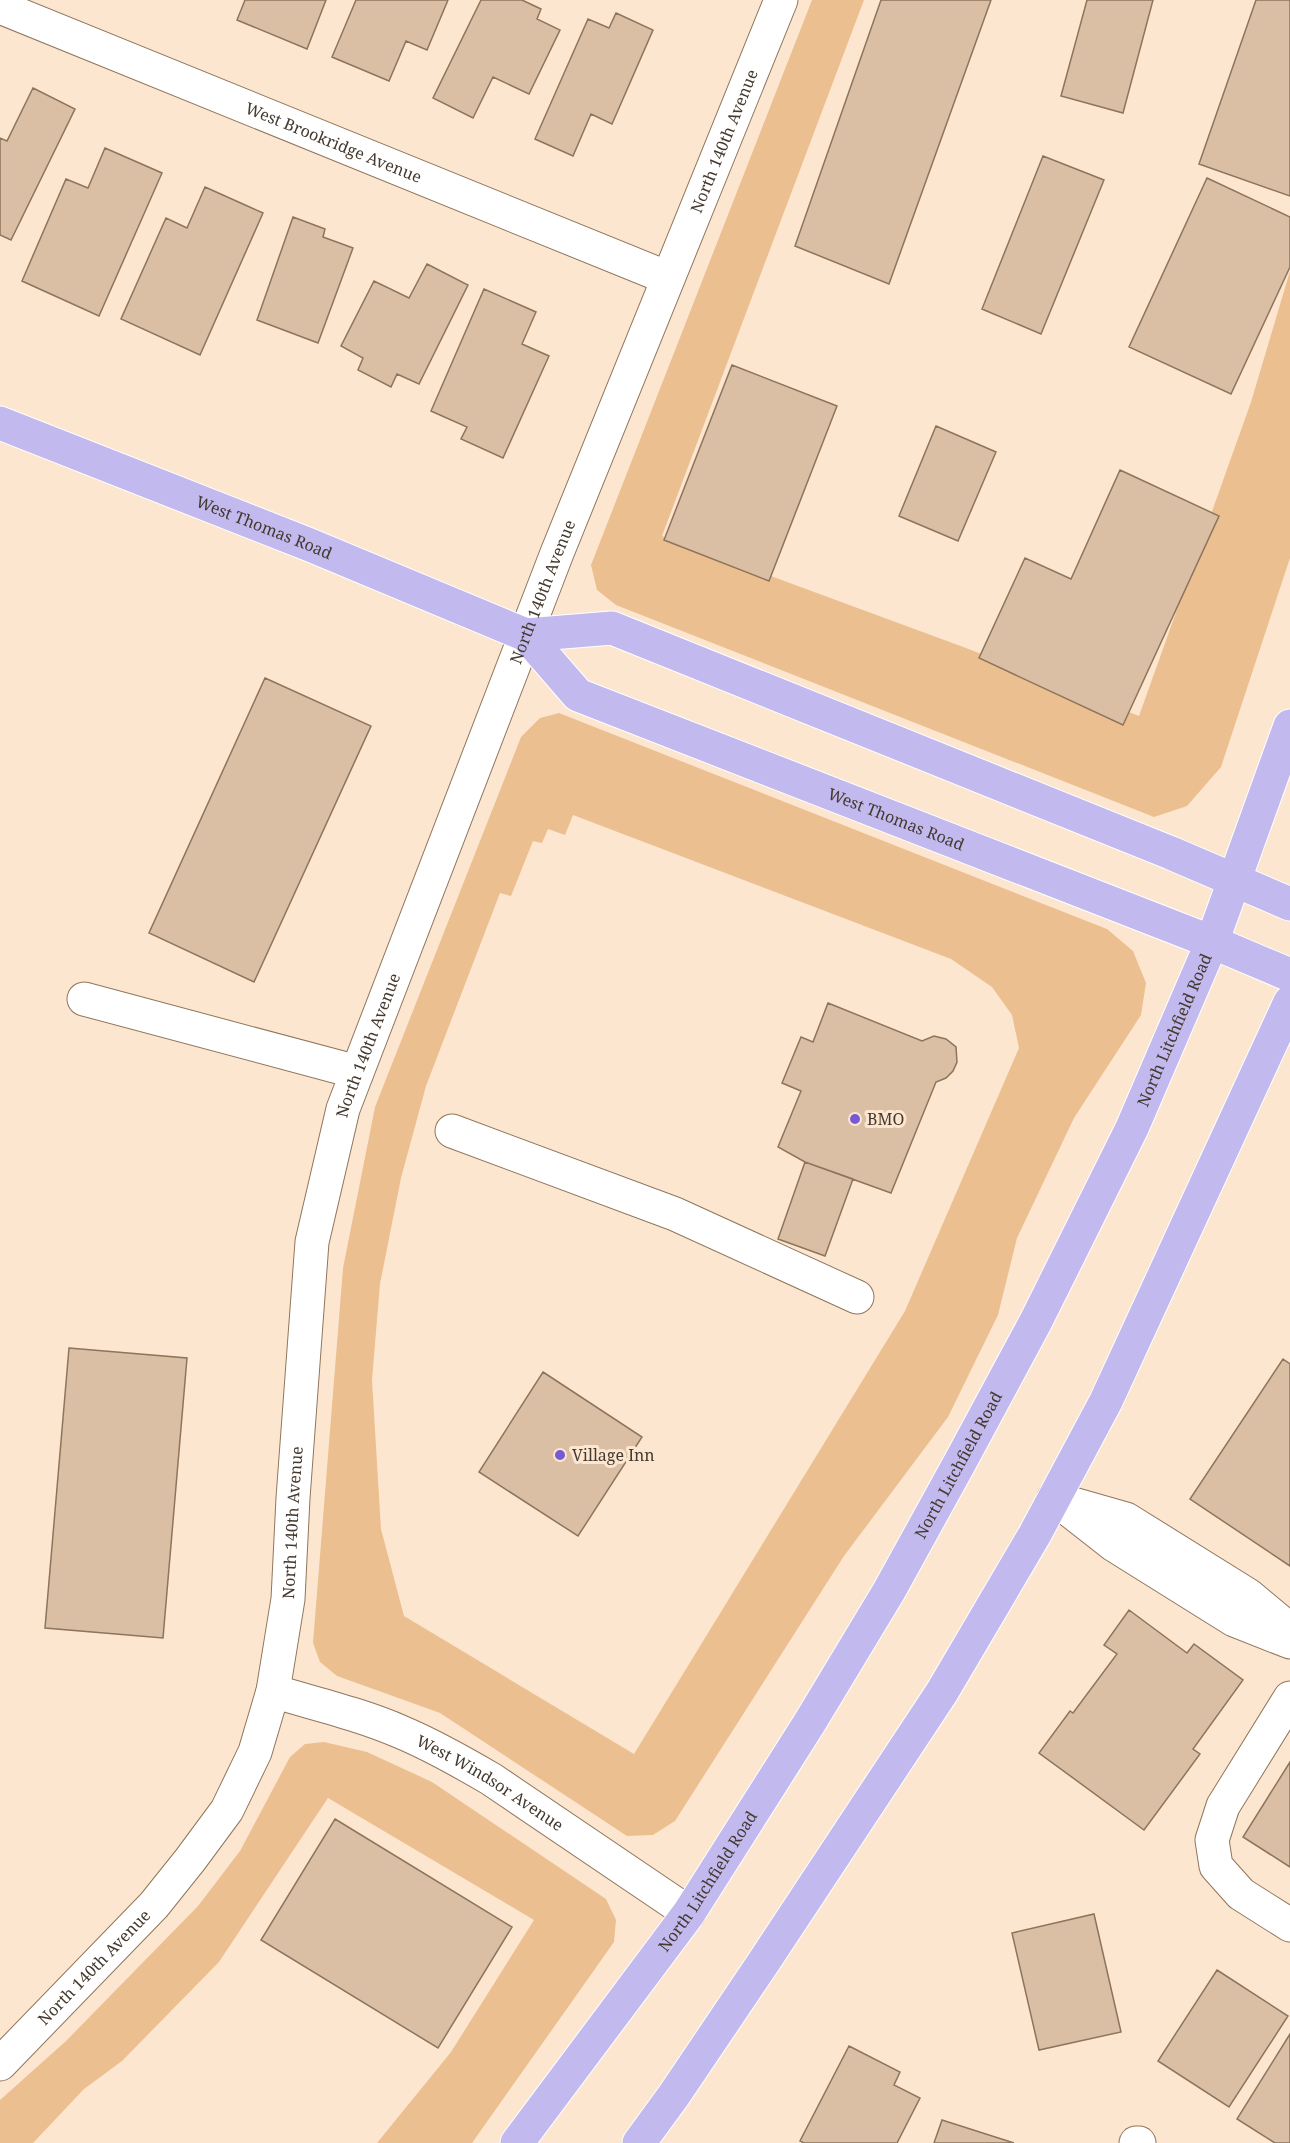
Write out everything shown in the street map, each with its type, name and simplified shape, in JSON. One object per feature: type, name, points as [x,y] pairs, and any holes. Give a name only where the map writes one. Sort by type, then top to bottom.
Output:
[{"type":"main road","name":"West Thomas Road","points":[[0,423],[310,545],[526,634],[612,628],[1235,879],[1290,904]]},
{"type":"main road","name":"West Thomas Road","points":[[526,634],[578,695],[1212,942],[1290,975]]},
{"type":"main road","name":"North Litchfield Road","points":[[517,2143],[688,1913],[803,1732],[876,1611],[975,1436],[1036,1322],[1132,1128],[1212,942],[1290,726]]},
{"type":"main road","points":[[639,2143],[757,1972],[942,1692],[1054,1498],[1106,1401],[1290,1002]]},
{"type":"street","name":"North 140th Avenue","points":[[0,2064],[154,1905],[227,1810],[255,1752],[273,1691],[288,1599],[293,1488],[312,1242],[343,1109],[526,634],[781,0]]},
{"type":"street","name":"West Brookridge Avenue","points":[[0,7],[668,278]]},
{"type":"street","points":[[84,999],[357,1072]]},
{"type":"street","points":[[452,1131],[675,1214],[857,1298]]},
{"type":"street","points":[[1054,1498],[1114,1545],[1214,1591],[1248,1595],[1290,1630]]},
{"type":"street","points":[[1214,1591],[1234,1620],[1290,1642]]},
{"type":"street","name":"West Windsor Avenue","points":[[273,1691],[400,1731],[459,1761],[491,1779],[688,1913]]},
{"type":"street","points":[[1290,1698],[1223,1806],[1212,1840],[1216,1866],[1241,1894],[1290,1925]]},
{"type":"shaded area","points":[[812,0],[864,0],[662,536],[966,648],[1139,716],[1251,402],[1290,271],[1290,558],[1221,767],[1187,806],[1154,817],[616,605],[597,590],[591,565]]},
{"type":"shaded area","points":[[559,713],[1107,929],[1133,951],[1146,983],[1141,1015],[1074,1118],[1017,1238],[998,1315],[948,1417],[844,1556],[675,1821],[653,1835],[627,1836],[440,1713],[337,1676],[320,1662],[313,1643],[343,1268],[375,1107],[521,737],[540,718]],"holes":[[[573,815],[951,959],[992,987],[1012,1015],[1019,1048],[905,1311],[634,1754],[404,1616],[381,1529],[372,1380],[380,1284],[401,1178],[426,1086],[500,893],[511,896],[533,841],[542,843],[548,829],[565,835]]]},
{"type":"shaded area","points":[[324,1742],[367,1752],[432,1782],[606,1899],[616,1920],[614,1942],[472,2143],[377,2143],[451,2052],[534,1920],[328,1798],[219,1962],[122,2061],[84,2089],[33,2143],[0,2143],[0,2100],[66,2041],[198,1906],[240,1851],[290,1757],[305,1744]]},
{"type":"building","points":[[245,0],[326,0],[307,49],[237,20]]},
{"type":"building","points":[[356,0],[448,0],[427,50],[406,41],[389,81],[332,57]]},
{"type":"building","points":[[481,0],[522,0],[541,9],[537,19],[560,30],[529,94],[493,77],[473,118],[433,98]]},
{"type":"building","points":[[881,0],[991,0],[889,284],[795,246]]},
{"type":"building","points":[[1087,0],[1153,0],[1123,113],[1061,96]]},
{"type":"building","points":[[1256,0],[1290,0],[1290,196],[1199,164]]},
{"type":"building","points":[[616,13],[653,30],[612,124],[591,114],[573,156],[535,139],[588,19],[609,28]]},
{"type":"building","points":[[33,88],[75,109],[11,240],[0,235],[0,138],[7,141]]},
{"type":"building","points":[[105,148],[162,173],[99,316],[22,281],[66,179],[88,188]]},
{"type":"building","points":[[1043,156],[1104,180],[1041,334],[982,309]]},
{"type":"building","points":[[1207,178],[1290,217],[1290,267],[1231,394],[1129,347]]},
{"type":"building","points":[[205,187],[263,213],[200,355],[121,319],[166,218],[187,228]]},
{"type":"building","points":[[293,217],[325,229],[323,237],[353,248],[318,343],[257,320]]},
{"type":"building","points":[[427,264],[468,285],[419,384],[397,374],[391,387],[358,370],[363,358],[341,346],[374,281],[409,298]]},
{"type":"building","points":[[484,289],[536,312],[522,344],[549,356],[503,458],[461,439],[467,427],[431,411]]},
{"type":"building","points":[[732,365],[837,406],[769,581],[664,540]]},
{"type":"building","points":[[936,426],[996,452],[958,541],[899,516]]},
{"type":"building","points":[[1120,470],[1219,516],[1123,725],[979,658],[1025,558],[1071,579]]},
{"type":"building","points":[[265,678],[371,726],[254,982],[149,933]]},
{"type":"building","name":"BMO","points":[[828,1003],[922,1041],[934,1036],[946,1039],[956,1047],[957,1062],[953,1071],[946,1078],[936,1082],[891,1193],[805,1162],[778,1147],[801,1091],[782,1083],[801,1037],[813,1042]]},
{"type":"building","points":[[805,1162],[853,1179],[825,1256],[778,1239]]},
{"type":"building","points":[[69,1348],[187,1358],[163,1638],[45,1628]]},
{"type":"building","points":[[1283,1359],[1290,1364],[1290,1566],[1190,1499]]},
{"type":"building","name":"Village Inn","points":[[543,1372],[642,1437],[578,1536],[479,1472]]},
{"type":"building","points":[[1129,1610],[1187,1653],[1194,1644],[1243,1680],[1193,1749],[1200,1754],[1144,1830],[1039,1753],[1070,1711],[1073,1713],[1117,1654],[1104,1645]]},
{"type":"building","points":[[1290,1762],[1290,1867],[1243,1837]]},
{"type":"building","points":[[335,1819],[512,1927],[438,2048],[261,1940]]},
{"type":"building","points":[[1094,1914],[1121,2032],[1039,2050],[1012,1933]]},
{"type":"building","points":[[1217,1970],[1288,2016],[1229,2107],[1158,2061]]},
{"type":"building","points":[[1290,2034],[1290,2143],[1275,2143],[1237,2119]]},
{"type":"building","points":[[849,2046],[900,2072],[894,2085],[920,2098],[897,2143],[804,2143],[800,2141]]},
{"type":"building","points":[[942,2120],[1014,2143],[934,2143]]},
{"type":"place","name":"BMO","points":[[855,1119]]},
{"type":"place","name":"Village Inn","points":[[560,1455]]}]
